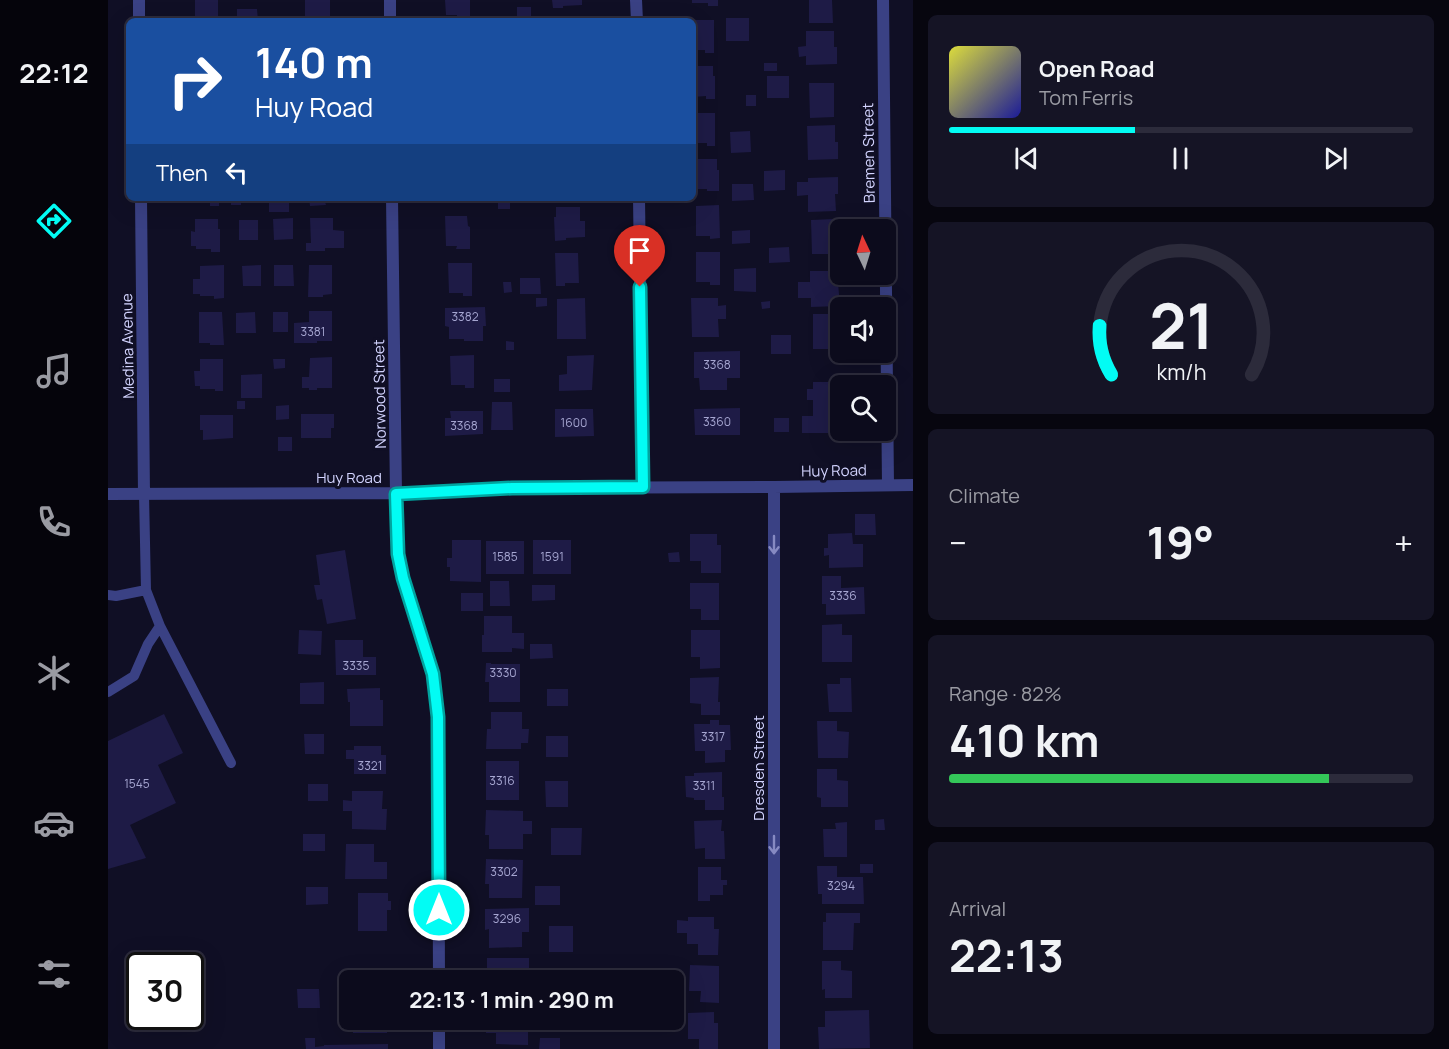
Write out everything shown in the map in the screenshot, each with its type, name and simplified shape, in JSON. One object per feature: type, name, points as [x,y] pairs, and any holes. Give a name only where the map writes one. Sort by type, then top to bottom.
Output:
[{"type":"street","points":[[139,0],[139,18]]},
{"type":"street","points":[[390,0],[390,18]]},
{"type":"street","points":[[636,0],[637,18]]},
{"type":"street","name":"Bremen Street","points":[[883,0],[888,485]]},
{"type":"street","name":"Medina Avenue","points":[[141,201],[144,494]]},
{"type":"street","name":"Norwood Street","points":[[392,201],[398,554],[403,578],[433,674],[438,717],[439,970]]},
{"type":"street","points":[[639,201],[643,487]]},
{"type":"street","name":"Huy Road","points":[[108,494],[396,494],[512,488],[913,485]]},
{"type":"street","name":"Dresden Street","points":[[774,487],[774,1049]]},
{"type":"street","points":[[439,1030],[439,1049]]},
{"type":"lane","points":[[144,494],[146,590],[160,626],[231,763]]},
{"type":"lane","points":[[108,595],[116,596],[146,590]]},
{"type":"lane","points":[[108,692],[134,676],[148,644],[160,626]]},
{"type":"building","points":[[195,0],[218,0],[218,18],[195,18]]},
{"type":"building","points":[[305,0],[330,0],[330,16],[305,18]]},
{"type":"building","points":[[445,0],[470,0],[470,18],[446,15]]},
{"type":"building","points":[[552,0],[582,0],[582,5],[553,8]]},
{"type":"building","points":[[692,0],[718,0],[718,6],[708,6],[708,3],[692,3]]},
{"type":"building","points":[[809,0],[832,0],[833,23],[809,23]]},
{"type":"building","points":[[517,7],[531,7],[531,16],[517,16]]},
{"type":"building","points":[[237,9],[257,9],[258,18],[237,18]]},
{"type":"building","points":[[726,18],[749,18],[749,41],[726,41]]},
{"type":"building","points":[[696,20],[714,20],[714,53],[705,53],[705,50],[696,50]]},
{"type":"building","points":[[806,31],[834,31],[837,64],[806,65],[806,56],[799,57],[798,47],[806,46]]},
{"type":"building","points":[[764,63],[777,63],[777,71],[764,71]]},
{"type":"building","points":[[696,66],[713,66],[715,99],[706,99],[706,96],[696,97]]},
{"type":"building","points":[[767,76],[789,76],[789,98],[767,98]]},
{"type":"building","points":[[809,83],[834,83],[834,117],[810,118]]},
{"type":"building","points":[[746,95],[756,95],[756,106],[746,106]]},
{"type":"building","points":[[696,113],[715,113],[715,146],[707,146],[707,143],[696,143]]},
{"type":"building","points":[[835,125],[838,159],[808,160],[807,126]]},
{"type":"building","points":[[750,131],[751,152],[731,153],[730,132]]},
{"type":"building","points":[[696,159],[717,159],[719,191],[707,191],[707,189],[696,189]]},
{"type":"building","points":[[785,170],[785,190],[764,191],[764,171]]},
{"type":"building","points":[[838,177],[838,194],[835,194],[836,211],[808,212],[808,195],[797,196],[797,182],[808,182],[808,178]]},
{"type":"building","points":[[732,184],[753,184],[754,200],[732,201]]},
{"type":"building","points":[[196,201],[219,201],[219,206],[210,206],[210,203],[196,203]]},
{"type":"building","points":[[231,201],[241,201],[241,205],[231,205]]},
{"type":"building","points":[[269,201],[289,201],[289,212],[269,212]]},
{"type":"building","points":[[309,201],[334,201],[325,202],[326,205],[310,206]]},
{"type":"building","points":[[454,201],[485,201],[485,202],[454,203]]},
{"type":"building","points":[[498,202],[510,202],[510,209],[498,209]]},
{"type":"building","points":[[719,205],[720,238],[710,239],[710,236],[696,236],[696,206]]},
{"type":"building","points":[[556,207],[580,207],[580,221],[585,221],[585,237],[555,241]]},
{"type":"building","points":[[445,216],[467,216],[470,227],[470,249],[446,246]]},
{"type":"building","points":[[293,218],[293,239],[274,240],[273,219]]},
{"type":"building","points":[[310,218],[333,218],[333,230],[344,231],[344,248],[306,251],[306,243],[311,243]]},
{"type":"building","points":[[195,219],[218,219],[220,252],[211,252],[211,249],[196,249],[196,246],[191,246],[191,231],[195,232]]},
{"type":"building","points":[[830,219],[830,254],[812,254],[811,220]]},
{"type":"building","points":[[239,220],[258,220],[258,240],[239,240]]},
{"type":"building","points":[[750,230],[750,243],[732,244],[732,231]]},
{"type":"building","points":[[789,247],[790,262],[769,263],[769,248]]},
{"type":"building","points":[[696,252],[720,252],[720,285],[696,282]]},
{"type":"building","points":[[555,253],[578,253],[579,283],[565,283],[565,286],[556,286]]},
{"type":"building","points":[[448,263],[472,263],[472,296],[463,296],[463,293],[449,293]]},
{"type":"building","points":[[224,265],[224,298],[214,299],[214,296],[193,294],[193,279],[200,279],[200,266]]},
{"type":"building","points":[[261,265],[261,286],[243,286],[242,266]]},
{"type":"building","points":[[274,265],[293,265],[294,286],[274,286]]},
{"type":"building","points":[[309,265],[332,265],[332,294],[323,295],[323,297],[308,297]]},
{"type":"building","points":[[756,268],[756,292],[734,291],[734,269]]},
{"type":"building","points":[[810,271],[830,271],[830,285],[838,285],[839,297],[830,297],[830,306],[811,307],[811,298],[798,298],[798,282],[810,282]]},
{"type":"building","points":[[520,278],[540,278],[541,294],[520,294]]},
{"type":"building","points":[[503,282],[511,282],[512,292],[504,293]]},
{"type":"building","points":[[536,298],[547,298],[547,306],[536,307]]},
{"type":"building","points":[[585,298],[586,339],[557,339],[557,299]]},
{"type":"building","points":[[691,298],[718,298],[718,306],[726,305],[726,319],[718,319],[719,337],[692,337]]},
{"type":"building","points":[[770,301],[770,308],[762,309],[761,302]]},
{"type":"building","points":[[485,307],[486,326],[483,326],[483,341],[449,339],[449,327],[445,326],[445,308]]},
{"type":"building","points":[[309,311],[332,311],[332,341],[294,343],[294,323],[309,322]]},
{"type":"building","points":[[199,312],[222,312],[224,345],[199,343]]},
{"type":"building","points":[[255,312],[256,333],[236,333],[236,313]]},
{"type":"building","points":[[273,312],[288,312],[288,332],[273,332]]},
{"type":"building","points":[[813,314],[830,314],[830,349],[813,349]]},
{"type":"building","points":[[771,335],[791,335],[791,354],[771,354]]},
{"type":"building","points":[[506,341],[514,342],[514,350],[506,350]]},
{"type":"building","points":[[740,351],[740,378],[727,378],[727,390],[700,390],[699,378],[694,378],[694,352]]},
{"type":"building","points":[[474,355],[474,388],[465,388],[465,385],[451,385],[450,356]]},
{"type":"building","points":[[594,355],[592,390],[559,391],[559,375],[567,374],[567,356]]},
{"type":"building","points":[[332,357],[332,388],[309,390],[309,388],[302,388],[302,377],[309,377],[310,358]]},
{"type":"building","points":[[200,359],[223,359],[223,391],[200,389],[200,386],[195,386],[194,371],[200,371]]},
{"type":"building","points":[[273,359],[285,359],[285,368],[274,369]]},
{"type":"building","points":[[262,374],[262,398],[241,398],[241,375]]},
{"type":"building","points":[[494,379],[510,379],[510,392],[494,392]]},
{"type":"building","points":[[813,382],[830,382],[830,433],[802,433],[802,416],[813,416],[813,400],[807,400],[807,389],[813,389]]},
{"type":"building","points":[[237,401],[245,401],[245,409],[237,409]]},
{"type":"building","points":[[492,402],[512,402],[513,430],[491,430]]},
{"type":"building","points":[[289,405],[289,419],[276,420],[276,406]]},
{"type":"building","points":[[740,408],[740,435],[695,435],[694,409]]},
{"type":"building","points":[[555,409],[593,409],[594,436],[555,437]]},
{"type":"building","points":[[450,411],[483,411],[483,434],[445,436],[445,418],[451,418]]},
{"type":"building","points":[[301,414],[334,414],[331,438],[301,438]]},
{"type":"building","points":[[200,415],[233,415],[233,438],[203,440]]},
{"type":"building","points":[[774,418],[789,418],[789,432],[774,432]]},
{"type":"building","points":[[278,437],[292,437],[292,451],[278,451]]},
{"type":"building","points":[[855,514],[875,514],[876,535],[855,535]]},
{"type":"building","points":[[852,533],[853,544],[863,544],[863,567],[829,568],[829,555],[824,556],[824,548],[828,548],[828,534]]},
{"type":"building","points":[[690,534],[717,534],[717,545],[721,545],[721,573],[701,573],[701,561],[690,561]]},
{"type":"building","points":[[452,540],[481,540],[481,582],[450,581],[450,567],[447,567],[447,558],[452,558]]},
{"type":"building","points":[[533,540],[571,540],[571,574],[533,574]]},
{"type":"building","points":[[486,541],[524,541],[524,574],[486,574]]},
{"type":"building","points":[[345,550],[356,619],[327,624],[322,599],[317,600],[314,585],[320,585],[316,555]]},
{"type":"building","points":[[679,552],[680,562],[669,562],[668,553]]},
{"type":"building","points":[[822,576],[841,576],[841,588],[864,587],[865,614],[826,615],[826,604],[822,604]]},
{"type":"building","points":[[490,581],[509,581],[510,606],[490,606]]},
{"type":"building","points":[[690,583],[719,583],[719,620],[701,620],[701,609],[690,609]]},
{"type":"building","points":[[532,585],[555,585],[555,600],[532,601]]},
{"type":"building","points":[[461,593],[483,593],[483,611],[461,611]]},
{"type":"building","points":[[484,616],[512,616],[512,633],[524,633],[524,649],[512,648],[512,652],[482,652]]},
{"type":"building","points":[[842,624],[842,635],[852,635],[852,662],[822,662],[822,625]]},
{"type":"building","points":[[299,630],[322,631],[321,655],[298,654]]},
{"type":"building","points":[[691,630],[720,630],[720,668],[700,669],[700,657],[691,657]]},
{"type":"building","points":[[335,640],[363,640],[363,657],[376,657],[376,675],[336,675]]},
{"type":"building","points":[[530,644],[552,644],[553,658],[530,659]]},
{"type":"building","points":[[486,663],[520,664],[520,702],[489,702],[489,682],[485,682]]},
{"type":"building","points":[[719,677],[720,715],[701,715],[701,704],[690,703],[690,678]]},
{"type":"building","points":[[840,678],[851,678],[852,712],[829,712],[827,684],[840,684]]},
{"type":"building","points":[[324,682],[324,704],[300,704],[300,683]]},
{"type":"building","points":[[380,688],[380,700],[383,700],[383,726],[350,726],[350,702],[348,702],[347,689]]},
{"type":"building","points":[[547,689],[568,689],[568,706],[547,706]]},
{"type":"building","points":[[491,712],[522,712],[522,729],[529,729],[528,743],[521,743],[521,749],[486,749],[487,729],[491,729]]},
{"type":"building","points":[[164,714],[183,753],[158,765],[176,803],[130,825],[146,858],[108,869],[108,741]]},
{"type":"building","points":[[710,720],[719,720],[719,725],[730,725],[731,750],[725,750],[725,762],[705,763],[705,751],[695,751],[694,724],[710,724]]},
{"type":"building","points":[[817,721],[837,721],[837,731],[849,732],[848,758],[818,758]]},
{"type":"building","points":[[304,734],[324,734],[324,754],[305,754]]},
{"type":"building","points":[[546,736],[568,736],[568,757],[546,757]]},
{"type":"building","points":[[354,746],[381,746],[381,755],[386,755],[386,774],[354,774],[354,759],[346,759],[346,750],[354,750]]},
{"type":"building","points":[[486,761],[519,761],[519,800],[486,800]]},
{"type":"building","points":[[817,769],[837,769],[837,780],[848,781],[848,807],[821,807],[821,798],[817,797]]},
{"type":"building","points":[[722,772],[724,810],[705,810],[705,800],[686,797],[685,776],[694,776],[694,773]]},
{"type":"building","points":[[545,781],[568,781],[568,807],[546,807]]},
{"type":"building","points":[[308,784],[328,784],[328,801],[308,801]]},
{"type":"building","points":[[352,791],[383,791],[382,809],[387,809],[386,830],[352,829],[352,811],[343,811],[343,800],[352,801]]},
{"type":"building","points":[[486,810],[523,811],[523,821],[532,821],[532,834],[523,834],[523,849],[489,849],[489,835],[485,835]]},
{"type":"building","points":[[884,819],[885,830],[875,830],[875,820]]},
{"type":"building","points":[[722,820],[721,831],[724,831],[725,859],[705,859],[705,848],[695,849],[694,821]]},
{"type":"building","points":[[847,822],[847,857],[824,857],[823,829],[836,829],[835,823]]},
{"type":"building","points":[[551,828],[582,828],[581,855],[551,855]]},
{"type":"building","points":[[303,834],[325,834],[325,851],[303,851]]},
{"type":"building","points":[[346,844],[374,844],[374,862],[387,862],[387,879],[345,879]]},
{"type":"building","points":[[486,859],[523,860],[522,898],[489,898],[489,884],[485,884]]},
{"type":"building","points":[[860,864],[873,864],[873,873],[860,873]]},
{"type":"building","points":[[817,866],[837,866],[837,877],[863,877],[864,904],[822,904],[822,894],[818,894]]},
{"type":"building","points":[[698,867],[721,867],[721,880],[727,880],[727,885],[723,885],[723,895],[710,895],[710,901],[698,901]]},
{"type":"building","points":[[535,886],[560,886],[560,905],[535,905]]},
{"type":"building","points":[[306,887],[328,887],[328,904],[306,905]]},
{"type":"building","points":[[358,893],[388,893],[391,910],[387,910],[387,931],[358,931]]},
{"type":"building","points":[[529,908],[529,932],[522,932],[522,947],[489,948],[489,929],[485,930],[485,909]]},
{"type":"building","points":[[826,913],[860,913],[860,923],[854,923],[853,950],[823,950],[823,922],[826,922]]},
{"type":"building","points":[[688,917],[714,917],[714,929],[719,929],[718,955],[698,955],[698,944],[687,944],[687,933],[677,933],[677,920],[688,921]]},
{"type":"building","points":[[549,926],[573,926],[573,952],[549,952]]},
{"type":"building","points":[[487,958],[529,958],[529,970],[487,970]]},
{"type":"building","points":[[822,961],[841,961],[841,970],[852,971],[852,998],[825,998],[825,989],[822,990]]},
{"type":"building","points":[[690,965],[719,966],[719,1003],[700,1002],[701,991],[689,991]]},
{"type":"building","points":[[297,989],[319,989],[320,1008],[298,1008]]},
{"type":"building","points":[[869,1010],[870,1048],[819,1049],[818,1027],[825,1027],[825,1011]]},
{"type":"building","points":[[714,1012],[714,1023],[718,1023],[718,1049],[699,1049],[699,1039],[688,1039],[688,1013]]},
{"type":"building","points":[[353,1030],[387,1030],[387,1033],[353,1033]]},
{"type":"building","points":[[486,1030],[528,1030],[528,1045],[496,1044],[496,1033],[486,1033]]},
{"type":"building","points":[[305,1038],[315,1038],[315,1047],[388,1044],[388,1049],[306,1049]]},
{"type":"building","points":[[540,1038],[560,1038],[560,1049],[539,1049]]},
{"type":"route","points":[[439,910],[438,717],[433,674],[403,578],[398,554],[396,494],[512,488],[643,487],[640,287]]}]
